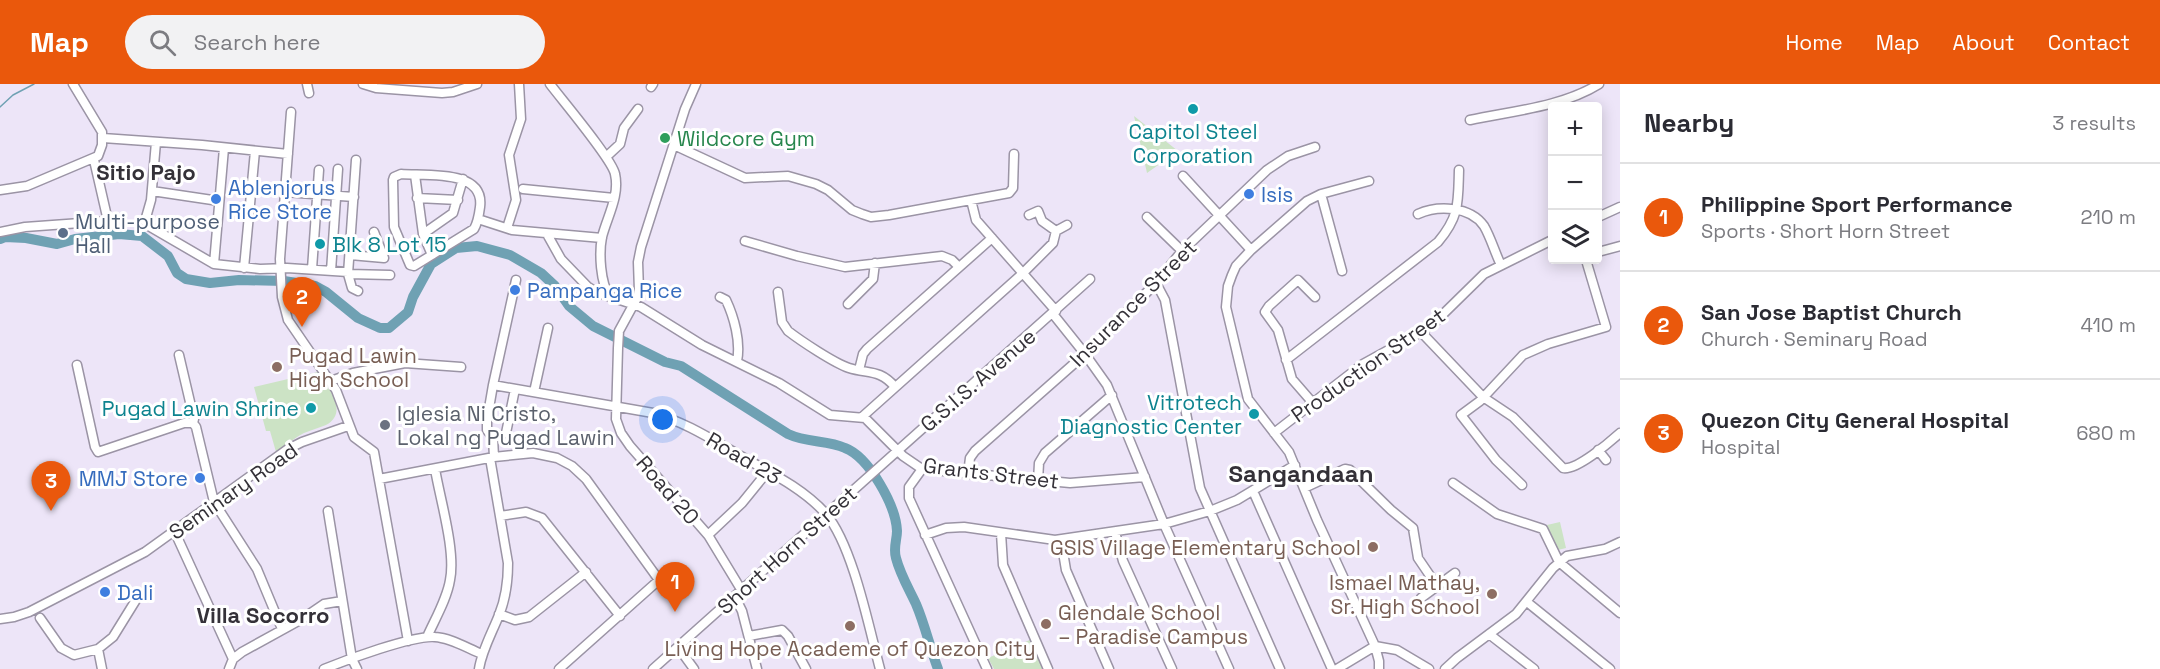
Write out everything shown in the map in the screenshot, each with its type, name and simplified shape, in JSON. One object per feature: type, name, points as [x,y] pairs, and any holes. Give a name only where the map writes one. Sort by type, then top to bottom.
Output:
[{"type":"street","points":[[0,190],[27,186],[94,160],[98,156],[103,138],[74,84]]},
{"type":"street","points":[[363,84],[376,88],[442,88],[477,84]]},
{"type":"street","points":[[507,228],[516,200],[509,155],[521,119],[519,84]]},
{"type":"street","points":[[550,84],[606,157],[616,175],[614,198],[602,238],[602,279],[610,296]]},
{"type":"street","points":[[634,304],[639,291],[638,262],[641,247],[685,109],[696,84]]},
{"type":"street","points":[[1470,120],[1556,102],[1587,92],[1599,84]]},
{"type":"street","points":[[606,157],[620,144],[624,128],[638,109]]},
{"type":"street","points":[[291,112],[281,271],[285,315],[331,381],[348,426],[359,442],[373,450],[408,641]]},
{"type":"street","points":[[103,138],[288,154]]},
{"type":"street","points":[[156,142],[152,191],[145,223],[214,264],[281,271],[312,269],[390,275]]},
{"type":"street","points":[[674,146],[745,178],[788,176],[816,184],[828,190],[852,210],[871,217],[1012,191],[1014,154]]},
{"type":"street","name":"Insurance Street","points":[[968,474],[970,458],[975,451],[1085,354],[1156,284],[1182,251],[1267,170],[1288,156],[1315,147]]},
{"type":"street","points":[[214,264],[224,148]]},
{"type":"street","points":[[244,268],[255,151]]},
{"type":"street","points":[[0,232],[25,227],[108,221],[94,160]]},
{"type":"street","points":[[357,160],[348,273],[352,288],[358,291]]},
{"type":"street","points":[[331,271],[338,169]]},
{"type":"street","points":[[312,269],[319,170]]},
{"type":"street","points":[[1286,360],[1431,248],[1444,235],[1458,210],[1459,170]]},
{"type":"street","points":[[401,174],[415,175],[464,179],[475,186],[480,195],[478,219],[474,229],[416,265],[410,265],[394,227],[394,177],[401,174]]},
{"type":"street","points":[[415,175],[423,234],[432,255]]},
{"type":"street","points":[[1184,176],[1251,250]]},
{"type":"street","points":[[423,234],[453,213],[464,179]]},
{"type":"street","points":[[1369,181],[1321,194],[1307,201],[1251,250],[1236,266],[1232,275],[1228,286],[1226,307],[1248,399],[1289,452],[1375,646],[1379,669]]},
{"type":"street","points":[[523,189],[614,198]]},
{"type":"street","points":[[152,191],[219,201]]},
{"type":"street","points":[[285,192],[354,197]]},
{"type":"street","points":[[1321,194],[1342,271]]},
{"type":"street","points":[[417,198],[458,200]]},
{"type":"street","points":[[972,200],[975,218],[1054,313],[1101,376],[1112,395],[1164,524],[1229,669]]},
{"type":"street","points":[[1602,216],[1620,207]]},
{"type":"street","points":[[1419,214],[1439,208],[1458,210],[1472,216],[1484,226],[1501,265]]},
{"type":"street","points":[[1029,215],[1038,211],[1042,221],[1056,231]]},
{"type":"street","points":[[1147,217],[1182,251]]},
{"type":"street","points":[[478,219],[507,228],[602,238]]},
{"type":"street","points":[[547,234],[561,259],[589,288],[634,304],[702,345],[779,383],[830,415],[862,417],[1022,274],[1053,243],[1056,231],[1067,225]]},
{"type":"street","points":[[350,255],[384,258],[374,232]]},
{"type":"street","points":[[860,370],[863,354],[867,349],[992,238]]},
{"type":"street","points":[[745,241],[845,267],[942,256],[952,260],[959,267]]},
{"type":"street","name":"Production Street","points":[[1274,433],[1363,364],[1421,332],[1443,314],[1480,276],[1548,242]]},
{"type":"street","points":[[1602,251],[1620,246]]},
{"type":"street","points":[[848,304],[873,279],[875,263]]},
{"type":"street","points":[[1522,485],[1496,460],[1461,415],[1483,397],[1523,355],[1548,344],[1606,327],[1587,264]]},
{"type":"street","points":[[589,288],[600,284],[602,279]]},
{"type":"street","name":"G.S.I.S. Avenue","points":[[866,479],[1090,279]]},
{"type":"street","points":[[479,669],[482,654],[500,614],[508,571],[492,457],[493,438],[487,427],[493,385],[516,280]]},
{"type":"street","points":[[1312,402],[1292,379],[1278,330],[1265,312],[1298,280],[1315,297]]},
{"type":"street","points":[[1156,284],[1164,297],[1197,472],[1210,511],[1280,669]]},
{"type":"street","points":[[778,292],[782,322],[788,331],[848,368],[883,376],[895,387]]},
{"type":"street","points":[[725,298],[738,346],[736,361]]},
{"type":"street","name":"Road 20","points":[[634,304],[619,332],[615,406],[618,426],[625,440],[708,535],[738,594],[757,669]]},
{"type":"street","points":[[534,392],[548,328]]},
{"type":"street","points":[[1421,332],[1483,397],[1513,417],[1566,470],[1620,433]]},
{"type":"street","points":[[179,355],[193,423],[196,427],[214,502],[257,569],[282,629]]},
{"type":"street","points":[[331,381],[353,373],[405,363],[460,367]]},
{"type":"street","points":[[77,365],[98,452],[184,423],[193,423]]},
{"type":"street","name":"Road 23","points":[[493,385],[615,406],[673,419],[768,471],[804,494],[826,515],[839,537],[852,569],[880,669]]},
{"type":"street","points":[[506,434],[515,389]]},
{"type":"street","points":[[1038,481],[1039,463],[1045,453],[1112,395]]},
{"type":"street","name":"Grants Street","points":[[862,417],[898,451],[922,469],[1080,483],[1145,477]]},
{"type":"street","name":"Seminary Road","points":[[0,619],[29,612],[133,560],[297,444],[348,426]]},
{"type":"street","points":[[1598,450],[1606,460]]},
{"type":"street","points":[[379,479],[492,457],[533,453],[557,458],[572,466],[586,479],[659,580],[559,669]]},
{"type":"street","points":[[926,535],[946,528],[964,526],[1061,540],[1164,524],[1210,511],[1253,491],[1295,465]]},
{"type":"street","points":[[427,637],[448,589],[451,571],[449,544],[435,468]]},
{"type":"street","points":[[922,469],[909,487],[909,495],[987,669]]},
{"type":"street","points":[[1304,488],[1345,469],[1350,470],[1413,528],[1418,558],[1437,586]]},
{"type":"street","points":[[708,535],[742,503],[768,471]]},
{"type":"street","name":"Short Horn Street","points":[[653,669],[866,479]]},
{"type":"street","points":[[1453,483],[1497,514],[1543,529],[1559,562],[1620,613]]},
{"type":"street","points":[[1253,491],[1332,669]]},
{"type":"street","points":[[328,511],[352,659],[357,669]]},
{"type":"street","points":[[500,516],[526,512],[537,514],[546,522],[620,616]]},
{"type":"street","points":[[1115,532],[1123,561],[1172,669]]},
{"type":"street","points":[[1001,533],[1003,565],[1048,669]]},
{"type":"street","points":[[178,539],[233,659]]},
{"type":"street","points":[[1061,540],[1066,570],[1109,669]]},
{"type":"street","points":[[1445,669],[1509,620],[1527,602],[1559,562],[1567,556],[1605,549],[1620,542]]},
{"type":"street","points":[[500,614],[515,620],[529,617],[586,572]]},
{"type":"street","points":[[1421,598],[1455,573]]},
{"type":"street","points":[[40,618],[61,648],[74,655],[98,649],[113,637],[140,594]]},
{"type":"street","points":[[229,669],[233,659],[242,652],[302,619],[324,604],[342,601]]},
{"type":"street","points":[[1527,602],[1610,669]]},
{"type":"street","points":[[749,636],[782,630],[788,636],[806,669]]},
{"type":"street","points":[[1489,634],[1534,669]]},
{"type":"street","points":[[324,669],[408,641],[427,637],[441,638],[482,654]]},
{"type":"street","points":[[1337,669],[1375,646],[1397,650],[1429,669]]},
{"type":"street","points":[[678,647],[694,669]]},
{"type":"street","points":[[98,649],[102,669]]},
{"type":"green space","points":[[1134,116],[1178,151],[1147,173]]},
{"type":"green space","points":[[318,372],[334,398],[336,413],[333,420],[300,435],[276,452],[270,431],[266,431],[254,387]]},
{"type":"green space","points":[[1560,522],[1566,548],[1554,551],[1547,525]]},
{"type":"green space","points":[[1032,639],[1046,669],[994,669],[988,658]]},
{"type":"waterway","points":[[0,107],[13,95],[34,84]]},
{"type":"waterway","points":[[0,239],[5,237],[26,238],[57,244],[75,239],[119,234],[142,236],[168,256],[177,273],[186,279],[210,283],[239,280],[284,281],[315,286],[358,318],[380,328],[389,328],[408,312],[413,297],[431,264],[456,248],[477,246],[510,255],[541,273],[555,286],[569,306],[593,326],[665,362],[681,366],[788,434],[802,439],[838,445],[854,453],[863,461],[880,484],[892,509],[897,531],[896,558],[916,604],[938,669]]},
{"type":"place","name":"Capitol Steel Corporation","points":[[1193,109]]},
{"type":"place","name":"Wildcore Gym","points":[[665,138]]},
{"type":"place","name":"Isis","points":[[1249,194]]},
{"type":"place","name":"Ablenjorus Rice Store","points":[[216,199]]},
{"type":"place","name":"Multi-purpose Hall","points":[[63,233]]},
{"type":"place","name":"Blk 8 Lot 15","points":[[320,244]]},
{"type":"place","name":"Pampanga Rice","points":[[515,290]]},
{"type":"place","name":"San Jose Baptist Church","points":[[302,327]]},
{"type":"place","name":"Pugad Lawin High School","points":[[277,367]]},
{"type":"place","name":"Pugad Lawin Shrine","points":[[311,408]]},
{"type":"place","name":"Vitrotech Diagnostic Center","points":[[1254,414]]},
{"type":"place","name":"Iglesia Ni Cristo, Lokal ng Pugad Lawin","points":[[385,425]]},
{"type":"place","name":"MMJ Store","points":[[200,478]]},
{"type":"place","name":"Quezon City General Hospital","points":[[51,511]]},
{"type":"place","name":"GSIS Village Elementary School","points":[[1373,547]]},
{"type":"place","name":"Dali","points":[[105,592]]},
{"type":"place","name":"Ismael Mathay, Sr. High School","points":[[1492,594]]},
{"type":"place","name":"Philippine Sport Performance","points":[[675,612]]},
{"type":"place","name":"Glendale School – Paradise Campus","points":[[1046,624]]},
{"type":"place","name":"Living Hope Academe of Quezon City","points":[[850,626]]},
{"type":"district","name":"Sitio Pajo","points":[[146,172]]},
{"type":"district","name":"Sangandaan","points":[[1301,473]]},
{"type":"district","name":"Villa Socorro","points":[[263,615]]}]
